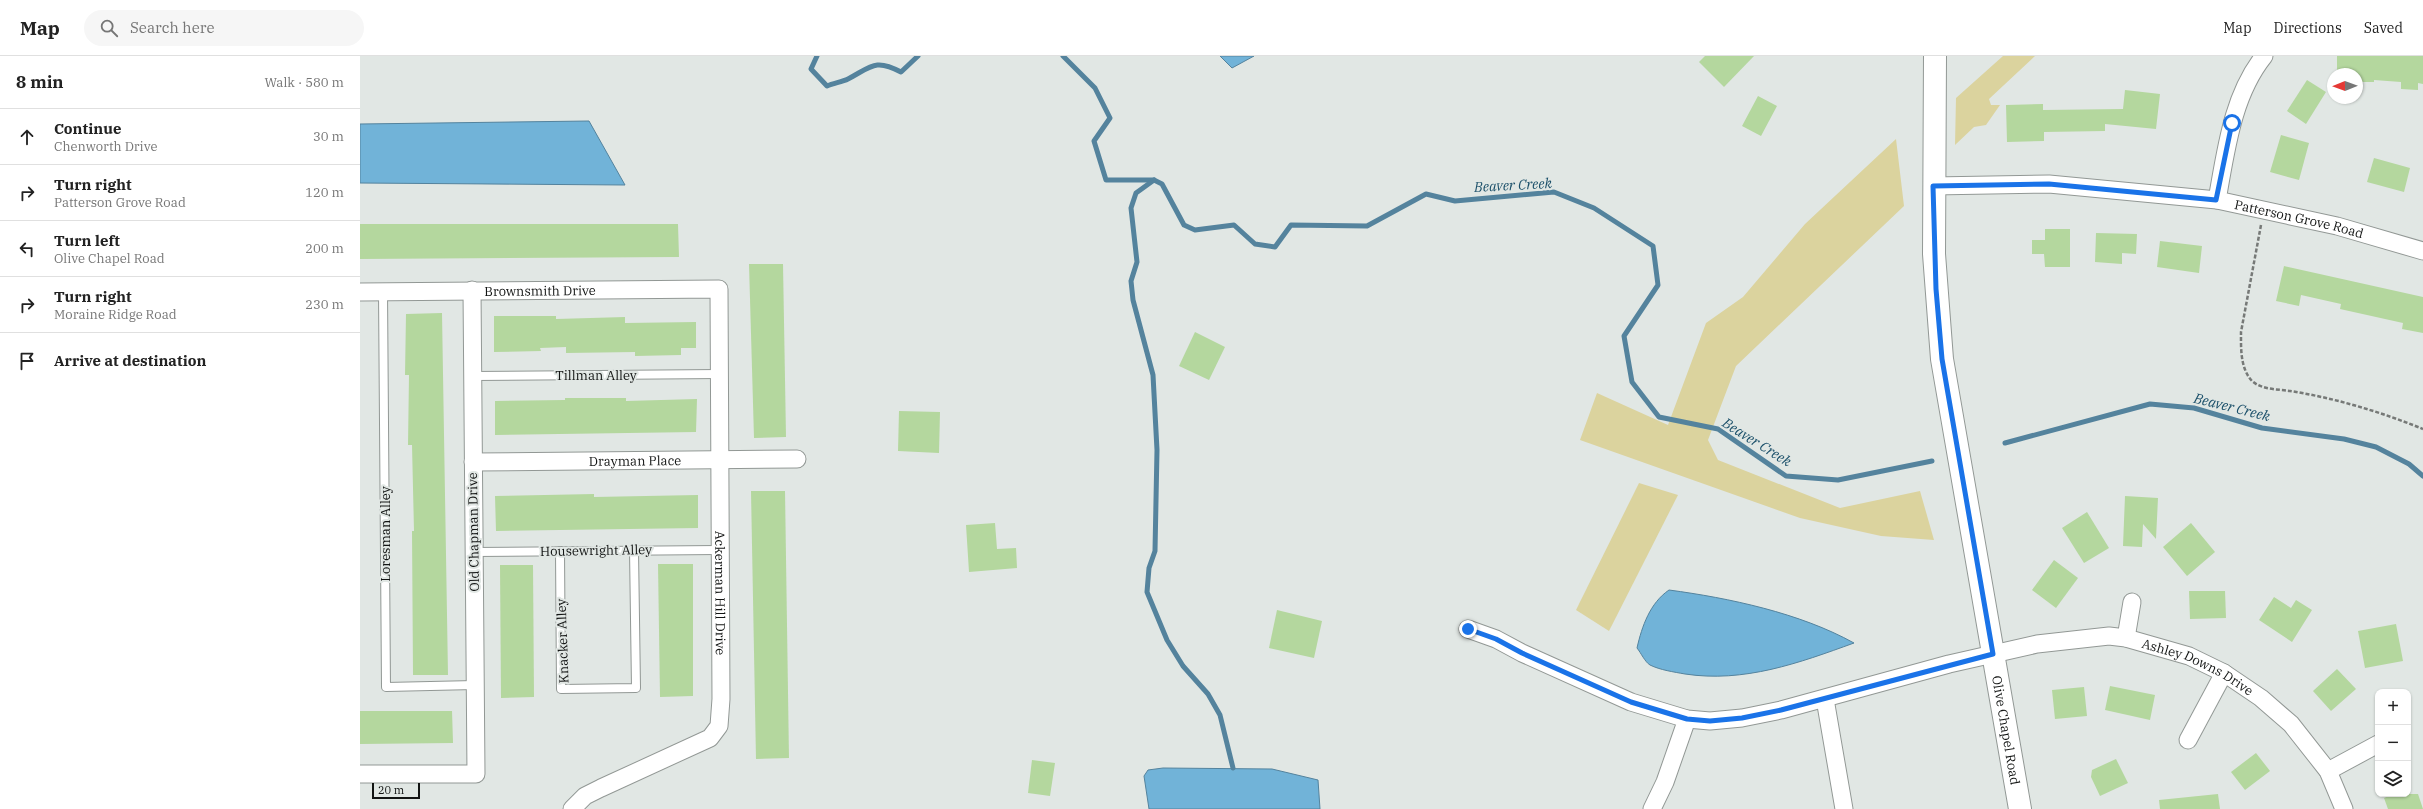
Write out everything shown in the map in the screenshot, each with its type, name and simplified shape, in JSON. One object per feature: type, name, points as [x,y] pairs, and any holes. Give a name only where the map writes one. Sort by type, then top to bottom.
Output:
[{"type":"main road","name":"Olive Chapel Road","points":[[1935,56],[1933,186],[1936,282],[1942,359],[2020,809]]},
{"type":"street","points":[[2216,200],[2232,123],[2250,78],[2264,56]]},
{"type":"street","name":"Patterson Grove Road","points":[[1933,186],[2049,184],[2216,200],[2337,226],[2423,251]]},
{"type":"street","name":"Brownsmith Drive","points":[[360,292],[719,289]]},
{"type":"street","name":"Ackerman Hill Drive","points":[[572,809],[585,796],[710,738],[719,726],[721,699],[719,550],[719,289]]},
{"type":"street","name":"Old Chapman Drive","points":[[360,774],[476,774],[472,290]]},
{"type":"street","name":"Drayman Place","points":[[473,462],[797,460]]},
{"type":"street","points":[[2126,638],[2132,602]]},
{"type":"street","name":"Ashley Downs Drive","points":[[1468,629],[1496,639],[1522,653],[1631,702],[1687,719],[1710,721],[1742,718],[1825,699],[1911,674],[1993,654],[2060,641],[2109,636],[2126,638],[2189,656],[2224,673],[2261,698],[2291,724],[2328,771],[2344,809]]},
{"type":"street","points":[[2188,740],[2224,673]]},
{"type":"street","points":[[1825,699],[1844,809]]},
{"type":"street","points":[[1652,809],[1665,782],[1687,719]]},
{"type":"street","points":[[2328,771],[2375,746]]},
{"type":"lane","name":"Loresman Alley","points":[[383,292],[386,687],[475,685]]},
{"type":"lane","name":"Tillman Alley","points":[[473,376],[720,374]]},
{"type":"lane","name":"Knacker Alley","points":[[560,551],[561,689],[636,688],[634,550]]},
{"type":"lane","name":"Housewright Alley","points":[[474,552],[719,550]]},
{"type":"path","points":[[2262,221],[2241,332],[2241,350],[2244,365],[2253,382],[2262,387],[2298,392],[2391,416],[2423,429]]},
{"type":"shaded area","points":[[2003,56],[2035,56],[1989,99],[1991,105],[2000,105],[1986,125],[1974,127],[1955,145],[1956,98]]},
{"type":"shaded area","points":[[1896,139],[1904,206],[1736,366],[1708,440],[1718,460],[1840,508],[1920,491],[1934,540],[1881,536],[1800,518],[1580,440],[1597,393],[1668,425],[1706,323],[1743,297],[1805,224]]},
{"type":"shaded area","points":[[1639,483],[1678,495],[1609,631],[1576,610]]},
{"type":"water","points":[[1220,56],[1254,56],[1232,68]]},
{"type":"water","points":[[589,121],[625,185],[360,183],[360,124]]},
{"type":"water","points":[[1669,590],[1716,597],[1764,608],[1811,623],[1854,643],[1792,664],[1729,676],[1685,674],[1663,670],[1648,664],[1637,648],[1644,623],[1652,608],[1662,595]]},
{"type":"water","points":[[1163,768],[1272,769],[1318,780],[1320,809],[1149,809],[1144,776],[1148,770]]},
{"type":"building","points":[[1705,56],[1754,56],[1724,87],[1699,62]]},
{"type":"building","points":[[2337,56],[2423,56],[2423,84],[2418,83],[2418,90],[2401,89],[2401,82],[2374,80],[2374,82],[2363,82],[2363,68],[2337,68]]},
{"type":"building","points":[[2307,80],[2326,92],[2306,124],[2287,111]]},
{"type":"building","points":[[2125,90],[2160,94],[2156,129],[2105,124],[2105,131],[2044,132],[2044,141],[2007,142],[2006,105],[2043,104],[2043,110],[2123,109]]},
{"type":"building","points":[[1758,96],[1777,106],[1761,136],[1742,126]]},
{"type":"building","points":[[2281,135],[2309,143],[2299,180],[2270,172]]},
{"type":"building","points":[[2374,158],[2410,168],[2404,192],[2367,182]]},
{"type":"building","points":[[360,224],[678,224],[679,257],[360,259]]},
{"type":"building","points":[[2045,229],[2070,229],[2070,267],[2045,267],[2044,254],[2032,254],[2032,240],[2045,240]]},
{"type":"building","points":[[2096,233],[2137,234],[2136,254],[2122,253],[2122,264],[2095,262]]},
{"type":"building","points":[[2160,241],[2202,246],[2199,273],[2157,267]]},
{"type":"building","points":[[749,264],[783,264],[786,437],[754,438]]},
{"type":"building","points":[[2284,266],[2423,297],[2423,333],[2402,329],[2403,323],[2340,309],[2341,304],[2301,295],[2299,306],[2276,301]]},
{"type":"building","points":[[442,313],[448,675],[413,675],[412,531],[414,531],[412,445],[408,445],[409,375],[405,375],[406,314]]},
{"type":"building","points":[[494,316],[556,316],[556,319],[625,317],[625,323],[696,322],[696,348],[681,348],[681,355],[635,356],[635,352],[566,353],[566,347],[540,348],[541,351],[494,352]]},
{"type":"building","points":[[1195,332],[1225,347],[1209,380],[1179,366]]},
{"type":"building","points":[[565,398],[626,398],[626,401],[697,399],[696,432],[495,435],[495,401],[565,400]]},
{"type":"building","points":[[899,411],[940,412],[939,453],[898,451]]},
{"type":"building","points":[[751,491],[785,491],[789,758],[756,759]]},
{"type":"building","points":[[594,494],[594,497],[698,495],[698,528],[496,531],[495,496]]},
{"type":"building","points":[[2125,496],[2158,498],[2156,539],[2143,524],[2142,547],[2123,546]]},
{"type":"building","points":[[2087,512],[2109,548],[2084,563],[2062,528]]},
{"type":"building","points":[[995,523],[997,549],[1016,548],[1017,568],[969,572],[966,525]]},
{"type":"building","points":[[2191,523],[2215,552],[2187,576],[2163,547]]},
{"type":"building","points":[[2054,560],[2078,578],[2056,608],[2032,590]]},
{"type":"building","points":[[658,564],[693,564],[693,696],[660,697]]},
{"type":"building","points":[[500,565],[533,565],[534,697],[501,698]]},
{"type":"building","points":[[2189,591],[2225,591],[2226,618],[2190,619]]},
{"type":"building","points":[[2274,597],[2291,608],[2296,600],[2312,610],[2292,642],[2259,620]]},
{"type":"building","points":[[1277,610],[1322,621],[1314,658],[1269,648]]},
{"type":"building","points":[[2396,624],[2403,661],[2365,668],[2358,631]]},
{"type":"building","points":[[2337,669],[2356,689],[2331,711],[2313,691]]},
{"type":"building","points":[[2110,686],[2155,695],[2150,720],[2105,710]]},
{"type":"building","points":[[2084,687],[2087,716],[2055,719],[2052,690]]},
{"type":"building","points":[[360,711],[452,711],[453,743],[360,744]]},
{"type":"building","points":[[2256,753],[2270,771],[2245,790],[2231,772]]},
{"type":"building","points":[[2116,759],[2128,783],[2100,796],[2091,777],[2092,770]]},
{"type":"building","points":[[1032,760],[1055,763],[1050,796],[1028,793]]},
{"type":"building","points":[[2218,794],[2220,809],[2160,809],[2159,800]]},
{"type":"building","points":[[2411,794],[2418,794],[2423,809],[2388,809],[2384,798],[2411,797]]},
{"type":"waterway","name":"Beaver Creek","points":[[817,56],[811,69],[827,86],[846,80],[873,66],[885,66],[901,72],[918,56]]},
{"type":"waterway","name":"Beaver Creek","points":[[1063,56],[1095,88],[1110,118],[1094,141],[1106,180],[1154,180],[1162,184],[1184,225],[1195,230],[1234,225],[1255,244],[1275,247],[1291,225],[1367,226],[1426,194],[1455,201],[1554,192],[1594,208],[1653,246],[1658,285],[1624,336],[1632,382],[1659,417],[1718,429],[1786,476],[1838,480],[1932,461]]},
{"type":"waterway","points":[[1154,180],[1136,193],[1131,208],[1137,262],[1131,281],[1133,300],[1153,375],[1157,450],[1155,551],[1149,568],[1147,592],[1167,640],[1183,666],[1208,694],[1220,715],[1233,768]]},
{"type":"waterway","name":"Beaver Creek","points":[[2005,443],[2150,404],[2194,408],[2262,428],[2344,439],[2376,447],[2409,464],[2423,476]]},
{"type":"route","points":[[1468,629],[1496,639],[1522,653],[1631,702],[1687,719],[1710,721],[1742,718],[1781,710],[1867,688],[1911,674],[1993,654],[1942,359],[1934,254],[1933,186],[2049,184],[2216,200],[2232,123]]}]
